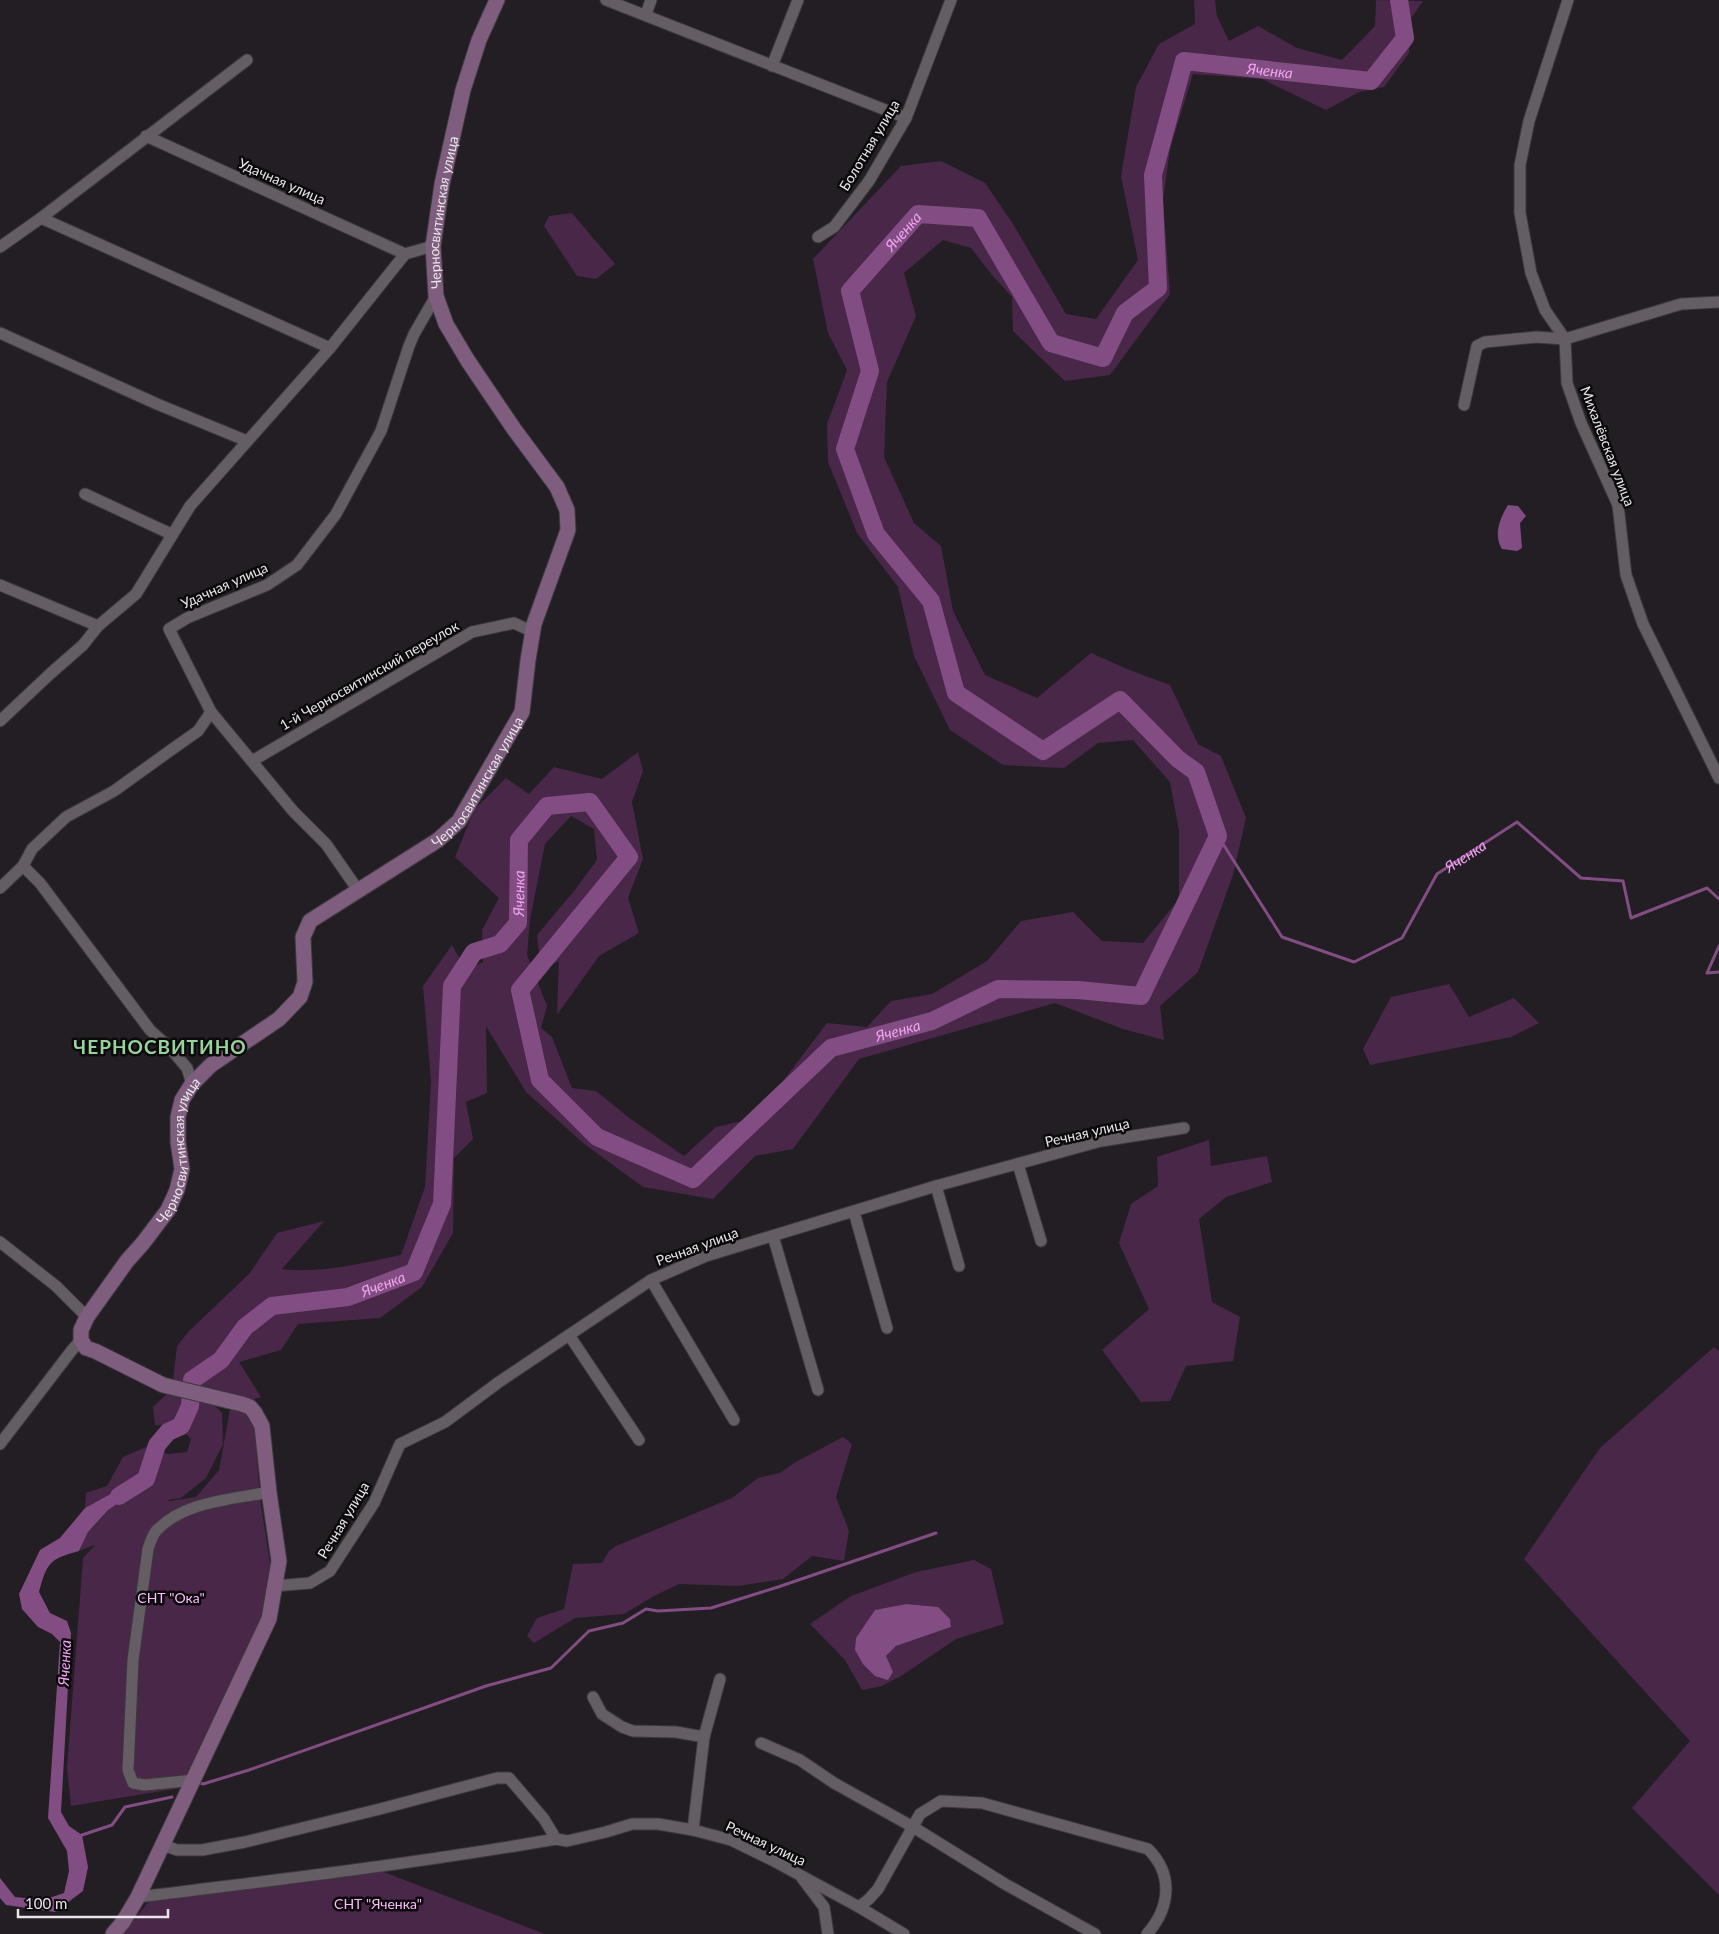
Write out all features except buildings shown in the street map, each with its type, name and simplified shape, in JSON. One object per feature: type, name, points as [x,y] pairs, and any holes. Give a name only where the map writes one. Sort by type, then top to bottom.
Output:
[{"type":"street","name":"Черносвитинская улица","points":[[0,1444],[72,1350],[82,1340],[81,1330],[87,1317],[127,1261],[168,1210],[182,1169],[178,1142],[178,1117],[182,1100],[192,1084],[211,1065],[242,1045],[288,1010],[300,997],[305,982],[302,937],[310,920],[438,840],[458,821],[522,712],[533,632],[568,530],[567,510],[557,487],[514,429],[468,361],[446,324],[436,296],[433,246],[442,184],[461,99],[479,40],[497,0]]},
{"type":"street","points":[[606,0],[646,14],[906,118]]},
{"type":"street","points":[[646,14],[651,0]]},
{"type":"street","points":[[772,66],[798,0]]},
{"type":"street","name":"Болотная улица","points":[[818,237],[834,228],[868,181],[906,118],[951,0]]},
{"type":"street","points":[[1565,339],[1545,310],[1531,273],[1520,213],[1520,165],[1529,121],[1568,0]]},
{"type":"street","points":[[0,247],[41,218],[247,60]]},
{"type":"street","name":"Удачная улица","points":[[146,136],[405,254]]},
{"type":"street","points":[[41,218],[330,348]]},
{"type":"street","points":[[0,721],[83,645],[98,626],[136,594],[171,534],[190,506],[330,348],[405,254],[433,246]]},
{"type":"street","name":"Удачная улица","points":[[211,712],[169,629],[209,608],[227,603],[267,585],[297,565],[336,514],[381,431],[409,346],[436,296]]},
{"type":"street","points":[[1464,405],[1477,346],[1485,342],[1536,336],[1565,339],[1681,304],[1719,302]]},
{"type":"street","points":[[0,333],[157,404],[247,441]]},
{"type":"street","name":"Михалёвская улица","points":[[1565,339],[1567,383],[1581,423],[1618,505],[1626,575],[1643,624],[1719,778]]},
{"type":"street","points":[[85,494],[171,534]]},
{"type":"street","points":[[0,585],[98,626]]},
{"type":"street","name":"1-й Черносвитинский переулок","points":[[252,761],[472,632],[514,623],[533,632]]},
{"type":"street","points":[[0,888],[23,866],[32,850],[66,817],[114,791],[198,731],[211,712],[292,811],[326,844],[358,890]]},
{"type":"street","points":[[23,866],[40,883],[150,1030],[170,1048],[187,1068],[192,1084]]},
{"type":"street","name":"Речная улица","points":[[274,1586],[310,1583],[330,1570],[374,1503],[400,1444],[445,1422],[499,1382],[651,1280],[706,1256],[936,1186],[1101,1141],[1184,1128]]},
{"type":"street","points":[[1018,1164],[1041,1241]]},
{"type":"street","points":[[936,1186],[959,1266]]},
{"type":"street","points":[[854,1212],[888,1328]]},
{"type":"street","points":[[773,1236],[818,1390]]},
{"type":"street","points":[[0,1242],[56,1286],[87,1317]]},
{"type":"street","points":[[651,1280],[734,1420]]},
{"type":"street","points":[[569,1335],[639,1440]]},
{"type":"street","points":[[82,1340],[86,1348],[163,1385],[220,1397],[250,1407],[262,1426],[279,1561],[269,1619],[164,1845],[138,1897],[113,1934]]},
{"type":"street","points":[[194,1780],[145,1785],[133,1783],[128,1770],[133,1660],[148,1549],[155,1533],[173,1517],[190,1508],[269,1492]]},
{"type":"street","points":[[693,1830],[704,1737],[720,1679]]},
{"type":"street","points":[[593,1697],[602,1714],[622,1727],[633,1731],[676,1732],[704,1737]]},
{"type":"street","points":[[761,1743],[800,1760],[834,1783],[912,1827],[1005,1884],[1095,1934]]},
{"type":"street","points":[[164,1845],[177,1850],[202,1850],[236,1844],[503,1778],[509,1778],[524,1794],[544,1819],[556,1839]]},
{"type":"street","points":[[859,1907],[869,1900],[878,1889],[920,1814],[941,1800],[982,1802],[1148,1849],[1158,1859],[1164,1873],[1166,1894],[1162,1911],[1147,1934]]},
{"type":"street","name":"Речная улица","points":[[138,1897],[385,1867],[556,1839],[568,1841],[632,1824],[658,1824],[693,1830],[731,1840],[800,1874],[904,1934]]},
{"type":"street","points":[[800,1874],[824,1907],[828,1934]]},
{"type":"green space","points":[[1194,0],[1215,0],[1217,16],[1229,41],[1258,26],[1297,48],[1342,60],[1375,26],[1376,0],[1423,1],[1410,20],[1409,53],[1384,87],[1359,92],[1326,110],[1262,79],[1193,74],[1170,149],[1163,200],[1170,294],[1110,375],[1065,381],[1013,331],[1012,297],[971,248],[943,240],[904,273],[916,316],[887,382],[884,457],[914,523],[941,546],[953,611],[985,675],[1037,698],[1091,653],[1170,685],[1198,744],[1221,756],[1246,818],[1233,875],[1198,972],[1160,1006],[1164,1040],[1123,1029],[1055,1003],[859,1059],[793,1149],[755,1156],[713,1199],[643,1187],[583,1143],[526,1092],[486,1026],[487,1093],[466,1102],[473,1139],[454,1158],[453,1233],[422,1287],[380,1318],[298,1324],[281,1350],[239,1362],[261,1397],[251,1400],[216,1389],[173,1381],[177,1346],[189,1331],[249,1274],[277,1233],[324,1221],[282,1269],[327,1269],[401,1255],[425,1187],[431,1081],[423,986],[452,945],[466,970],[483,962],[482,930],[499,898],[455,857],[474,810],[506,778],[529,794],[554,767],[602,779],[638,752],[643,771],[632,802],[643,859],[628,898],[639,933],[599,956],[557,1015],[559,961],[541,970],[537,935],[597,860],[594,829],[571,816],[545,844],[530,920],[527,955],[547,1006],[541,1028],[552,1037],[572,1088],[596,1091],[632,1120],[684,1156],[716,1127],[755,1118],[827,1023],[867,1027],[891,1001],[932,994],[987,961],[1021,921],[1073,912],[1102,941],[1143,943],[1179,899],[1179,831],[1170,782],[1133,740],[1098,743],[1064,768],[1003,765],[950,730],[914,656],[898,587],[857,533],[828,462],[827,424],[847,370],[828,333],[813,259],[901,166],[941,161],[985,183],[1013,224],[1066,314],[1096,319],[1138,260],[1121,176],[1136,87],[1159,44],[1195,24]]},
{"type":"green space","points":[[572,213],[615,264],[596,279],[577,276],[544,226],[549,216]]},
{"type":"green space","points":[[1449,984],[1469,1017],[1514,998],[1539,1023],[1511,1037],[1370,1065],[1363,1049],[1391,997]]},
{"type":"green space","points":[[1209,1140],[1211,1166],[1267,1156],[1272,1182],[1226,1197],[1199,1219],[1212,1302],[1240,1317],[1233,1361],[1186,1366],[1170,1401],[1141,1402],[1102,1350],[1149,1309],[1119,1243],[1131,1204],[1158,1186],[1157,1157]]},
{"type":"green space","points":[[1714,1347],[1719,1351],[1719,1895],[1632,1808],[1690,1741],[1524,1559],[1600,1448]]},
{"type":"green space","name":"СНТ \"Ока\"","points":[[167,1394],[215,1406],[222,1413],[223,1444],[206,1478],[181,1498],[167,1500],[170,1501],[196,1497],[219,1470],[231,1404],[254,1420],[260,1498],[270,1563],[263,1613],[180,1788],[71,1806],[67,1768],[83,1558],[95,1545],[79,1551],[88,1532],[108,1510],[135,1492],[140,1477],[85,1508],[86,1493],[107,1486],[123,1457],[146,1447],[168,1454],[187,1452],[191,1439],[178,1426],[155,1425],[153,1407]]},
{"type":"green space","points":[[843,1437],[852,1444],[836,1497],[849,1531],[844,1561],[812,1556],[783,1579],[738,1586],[679,1584],[624,1614],[575,1618],[534,1643],[527,1636],[537,1618],[564,1609],[573,1564],[602,1563],[609,1551],[616,1546],[732,1498],[758,1478],[780,1473],[794,1463]]},
{"type":"green space","points":[[974,1560],[991,1569],[1004,1624],[956,1639],[901,1676],[882,1686],[862,1690],[845,1660],[810,1624],[851,1596],[916,1572]],"holes":[[[907,1604],[937,1607],[950,1619],[951,1627],[896,1646],[886,1656]]]},
{"type":"green space","name":"СНТ \"Яченка\"","points":[[381,1871],[545,1934],[123,1934],[149,1901]]},
{"type":"water","points":[[1508,505],[1518,506],[1526,516],[1520,523],[1522,548],[1517,551],[1502,549],[1499,544],[1498,532],[1500,521]]},
{"type":"water","points":[[141,1477],[135,1492],[108,1510],[88,1532],[79,1551],[51,1563],[39,1592],[50,1613],[67,1621],[71,1633],[61,1812],[69,1826],[82,1835],[88,1867],[83,1891],[55,1912],[6,1905],[0,1898],[0,1878],[15,1897],[43,1900],[64,1893],[69,1871],[67,1851],[48,1818],[60,1642],[52,1634],[38,1627],[22,1609],[19,1594],[40,1550],[60,1538],[85,1508]]},
{"type":"water","points":[[907,1604],[938,1607],[950,1619],[951,1627],[896,1646],[886,1656],[893,1672],[888,1680],[875,1676],[863,1664],[855,1650],[856,1638],[875,1610]]},
{"type":"waterway","name":"Яченка","points":[[119,1496],[146,1479],[157,1445],[168,1432],[181,1426],[190,1406],[192,1380],[221,1360],[245,1327],[272,1306],[348,1297],[414,1272],[442,1204],[452,986],[474,952],[500,944],[518,923],[519,840],[547,806],[590,802],[629,857],[520,990],[540,1080],[597,1137],[693,1179],[831,1048],[932,1021],[998,989],[1078,990],[1141,996],[1218,836],[1196,772],[1178,759],[1120,700],[1043,751],[956,693],[931,601],[876,534],[845,449],[870,371],[850,291],[918,214],[978,218],[1051,343],[1103,358],[1125,313],[1158,288],[1153,175],[1184,61],[1371,81],[1405,38],[1399,0]]},
{"type":"waterway","name":"Яченка","points":[[1218,836],[1282,937],[1354,962],[1402,938],[1437,874],[1517,822],[1581,878],[1623,881],[1631,918],[1707,888],[1719,899]]},
{"type":"waterway","name":"Яченка","points":[[1719,946],[1707,973],[1719,972]]},
{"type":"waterway","points":[[198,1782],[203,1784],[249,1770],[486,1686],[551,1668],[589,1631],[623,1623],[646,1609],[658,1611],[711,1608],[936,1533]]},
{"type":"waterway","points":[[79,1836],[112,1825],[125,1807],[172,1797]]},
{"type":"district","name":"ЧЕРНОСВИТИНО","points":[[160,1046]]}]
